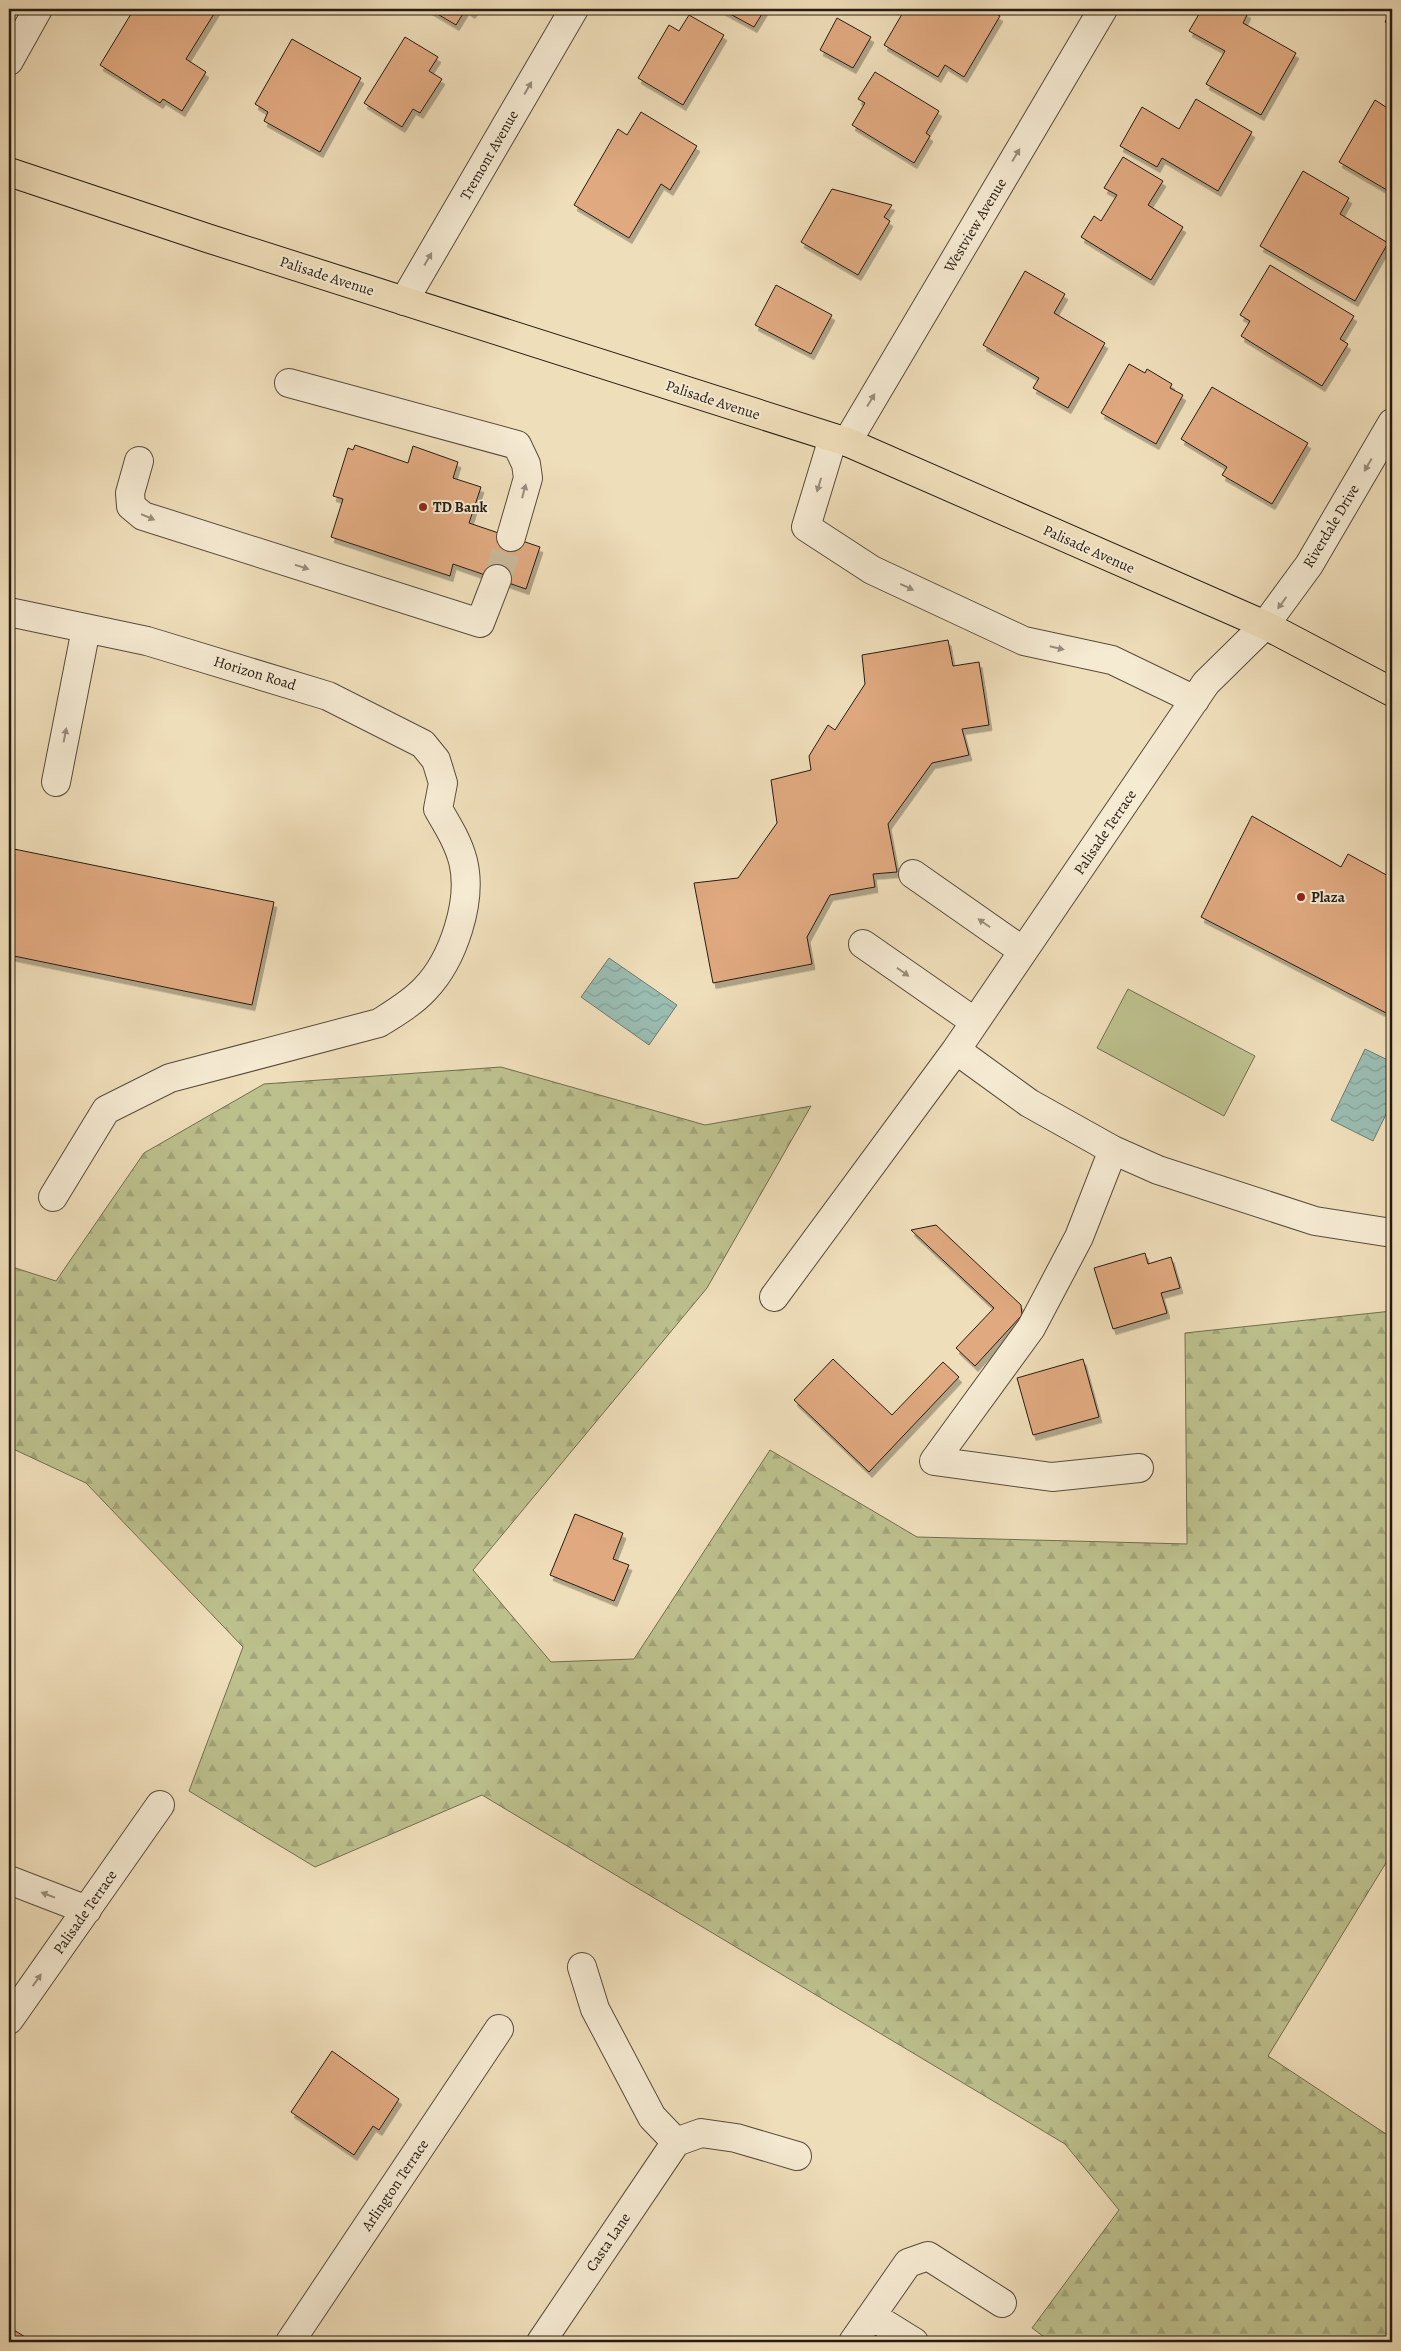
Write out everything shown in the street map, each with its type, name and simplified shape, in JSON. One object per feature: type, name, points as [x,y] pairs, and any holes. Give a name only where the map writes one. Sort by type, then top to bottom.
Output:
[{"type":"main road","name":"Palisade Avenue","points":[[9,172],[207,238],[840,440],[1265,625],[1392,692]]},
{"type":"street","points":[[9,61],[38,9]]},
{"type":"street","name":"Tremont Avenue","points":[[404,301],[574,9]]},
{"type":"street","name":"Westview Avenue","points":[[1103,9],[840,440],[806,527],[872,570],[1024,640],[1112,660],[1195,700]]},
{"type":"street","points":[[289,383],[517,445],[526,464],[528,478],[511,537]]},
{"type":"street","name":"Riverdale Drive","points":[[1265,625],[1309,565],[1392,423]]},
{"type":"street","points":[[139,461],[130,492],[131,506],[143,516],[480,623],[498,579]]},
{"type":"street","name":"Horizon Road","points":[[9,612],[147,641],[267,676],[328,696],[423,744],[436,760],[443,783],[438,809],[452,834],[463,861],[466,885],[462,918],[451,951],[426,988],[379,1023],[170,1078],[106,1110],[53,1197]]},
{"type":"street","name":"Palisade Terrace","points":[[774,1297],[956,1050],[1206,683],[1265,625]]},
{"type":"street","points":[[56,782],[86,629]]},
{"type":"street","points":[[913,874],[1024,951]]},
{"type":"street","points":[[863,944],[975,1022]]},
{"type":"street","points":[[956,1050],[1029,1103],[1113,1150],[1158,1170],[1315,1221],[1392,1233]]},
{"type":"street","points":[[1113,1150],[1079,1237],[1031,1328],[934,1461],[1052,1477],[1139,1468]]},
{"type":"street","name":"Palisade Terrace","points":[[9,2020],[160,1805]]},
{"type":"street","points":[[9,1880],[87,1910]]},
{"type":"street","points":[[582,1967],[595,2008],[652,2117],[676,2142],[701,2133],[736,2138],[797,2156]]},
{"type":"street","name":"Arlington Terrace","points":[[290,2342],[499,2029]]},
{"type":"street","name":"Casta Lane","points":[[541,2342],[676,2142]]},
{"type":"street","points":[[853,2342],[908,2264],[928,2256],[1002,2303]]},
{"type":"street","points":[[872,2316],[914,2342]]},
{"type":"green space","points":[[1128,989],[1255,1056],[1224,1116],[1097,1048]]},
{"type":"green space","points":[[501,1067],[705,1125],[811,1106],[707,1288],[473,1570],[551,1662],[634,1659],[770,1450],[917,1537],[1187,1544],[1185,1333],[1392,1311],[1392,1853],[1268,2056],[1392,2138],[1392,2342],[1051,2342],[1032,2328],[1119,2210],[1065,2144],[482,1795],[315,1867],[189,1791],[243,1647],[86,1483],[9,1447],[9,1266],[56,1281],[144,1153],[264,1084]]},
{"type":"water","points":[[609,958],[677,1005],[649,1045],[581,997]]},
{"type":"water","points":[[1365,1049],[1392,1062],[1392,1102],[1373,1141],[1331,1120]]},
{"type":"building","points":[[134,9],[217,9],[186,59],[206,72],[182,111],[163,99],[160,103],[100,65]]},
{"type":"building","points":[[429,9],[466,9],[456,25]]},
{"type":"building","points":[[466,9],[475,9],[472,13]]},
{"type":"building","points":[[721,9],[765,9],[754,27]]},
{"type":"building","points":[[905,9],[988,9],[1000,16],[964,77],[945,65],[938,77],[884,45]]},
{"type":"building","points":[[1202,9],[1240,9],[1248,13],[1243,23],[1296,53],[1261,115],[1206,84],[1225,51],[1189,31]]},
{"type":"building","points":[[1392,10],[1392,26],[1385,22]]},
{"type":"building","points":[[689,15],[724,35],[683,105],[638,78],[669,25],[679,31]]},
{"type":"building","points":[[837,18],[871,37],[853,68],[820,50]]},
{"type":"building","points":[[405,37],[438,57],[429,71],[442,79],[420,113],[413,109],[402,127],[364,103]]},
{"type":"building","points":[[292,39],[361,78],[320,152],[264,121],[268,112],[255,104]]},
{"type":"building","points":[[875,72],[939,111],[926,133],[930,136],[914,163],[852,125],[865,103],[858,99]]},
{"type":"building","points":[[1196,99],[1252,132],[1218,191],[1162,158],[1157,167],[1120,146],[1142,107],[1179,129]]},
{"type":"building","points":[[1375,100],[1392,111],[1392,193],[1339,162]]},
{"type":"building","points":[[641,112],[697,146],[670,190],[661,184],[629,238],[574,205],[618,129],[627,135]]},
{"type":"building","points":[[1123,157],[1163,181],[1148,205],[1183,227],[1151,280],[1081,237],[1094,216],[1101,221],[1117,195],[1104,188]]},
{"type":"building","points":[[1303,171],[1349,198],[1340,214],[1388,243],[1355,301],[1260,246]]},
{"type":"building","points":[[832,189],[892,205],[884,217],[890,221],[858,275],[801,242]]},
{"type":"building","points":[[1270,265],[1354,316],[1340,339],[1348,344],[1322,386],[1241,336],[1250,321],[1240,315]]},
{"type":"building","points":[[1025,271],[1065,294],[1054,313],[1105,343],[1068,408],[1033,388],[1039,378],[983,345]]},
{"type":"building","points":[[776,285],[832,315],[811,354],[755,325]]},
{"type":"building","points":[[1129,364],[1145,373],[1147,369],[1172,384],[1170,388],[1183,395],[1156,444],[1101,413]]},
{"type":"building","points":[[1212,387],[1308,443],[1272,504],[1222,475],[1227,467],[1181,439]]},
{"type":"building","points":[[355,445],[408,463],[413,446],[458,462],[453,478],[481,487],[469,523],[540,547],[526,589],[453,564],[450,576],[331,537],[343,499],[333,496],[348,448],[353,450]]},
{"type":"building","points":[[948,640],[953,666],[979,662],[989,725],[962,729],[969,755],[932,763],[888,824],[897,872],[873,874],[875,887],[830,895],[807,937],[812,964],[713,983],[694,883],[738,878],[777,823],[771,780],[811,770],[809,756],[828,725],[835,730],[865,684],[862,655]]},
{"type":"building","name":"Plaza","points":[[1252,816],[1341,867],[1348,854],[1392,878],[1392,1016],[1201,917]]},
{"type":"building","points":[[9,848],[274,902],[252,1005],[9,955]]},
{"type":"building","points":[[936,1225],[1021,1305],[1022,1315],[975,1366],[956,1348],[994,1308],[911,1230]]},
{"type":"building","points":[[1145,1253],[1148,1264],[1171,1257],[1180,1288],[1161,1293],[1167,1313],[1113,1329],[1094,1268]]},
{"type":"building","points":[[833,1359],[892,1415],[943,1362],[959,1377],[869,1472],[794,1400]]},
{"type":"building","points":[[1083,1359],[1099,1417],[1033,1435],[1017,1378]]},
{"type":"building","points":[[575,1514],[623,1533],[613,1559],[629,1565],[614,1601],[550,1575]]},
{"type":"building","points":[[332,2051],[399,2099],[379,2130],[373,2126],[354,2155],[291,2112]]},
{"type":"building","points":[[9,2327],[30,2340],[29,2342],[9,2342]]},
{"type":"tunnel","points":[[497,579],[511,537]]},
{"type":"place","name":"TD Bank","points":[[423,507]]},
{"type":"place","name":"Plaza","points":[[1301,897]]}]
